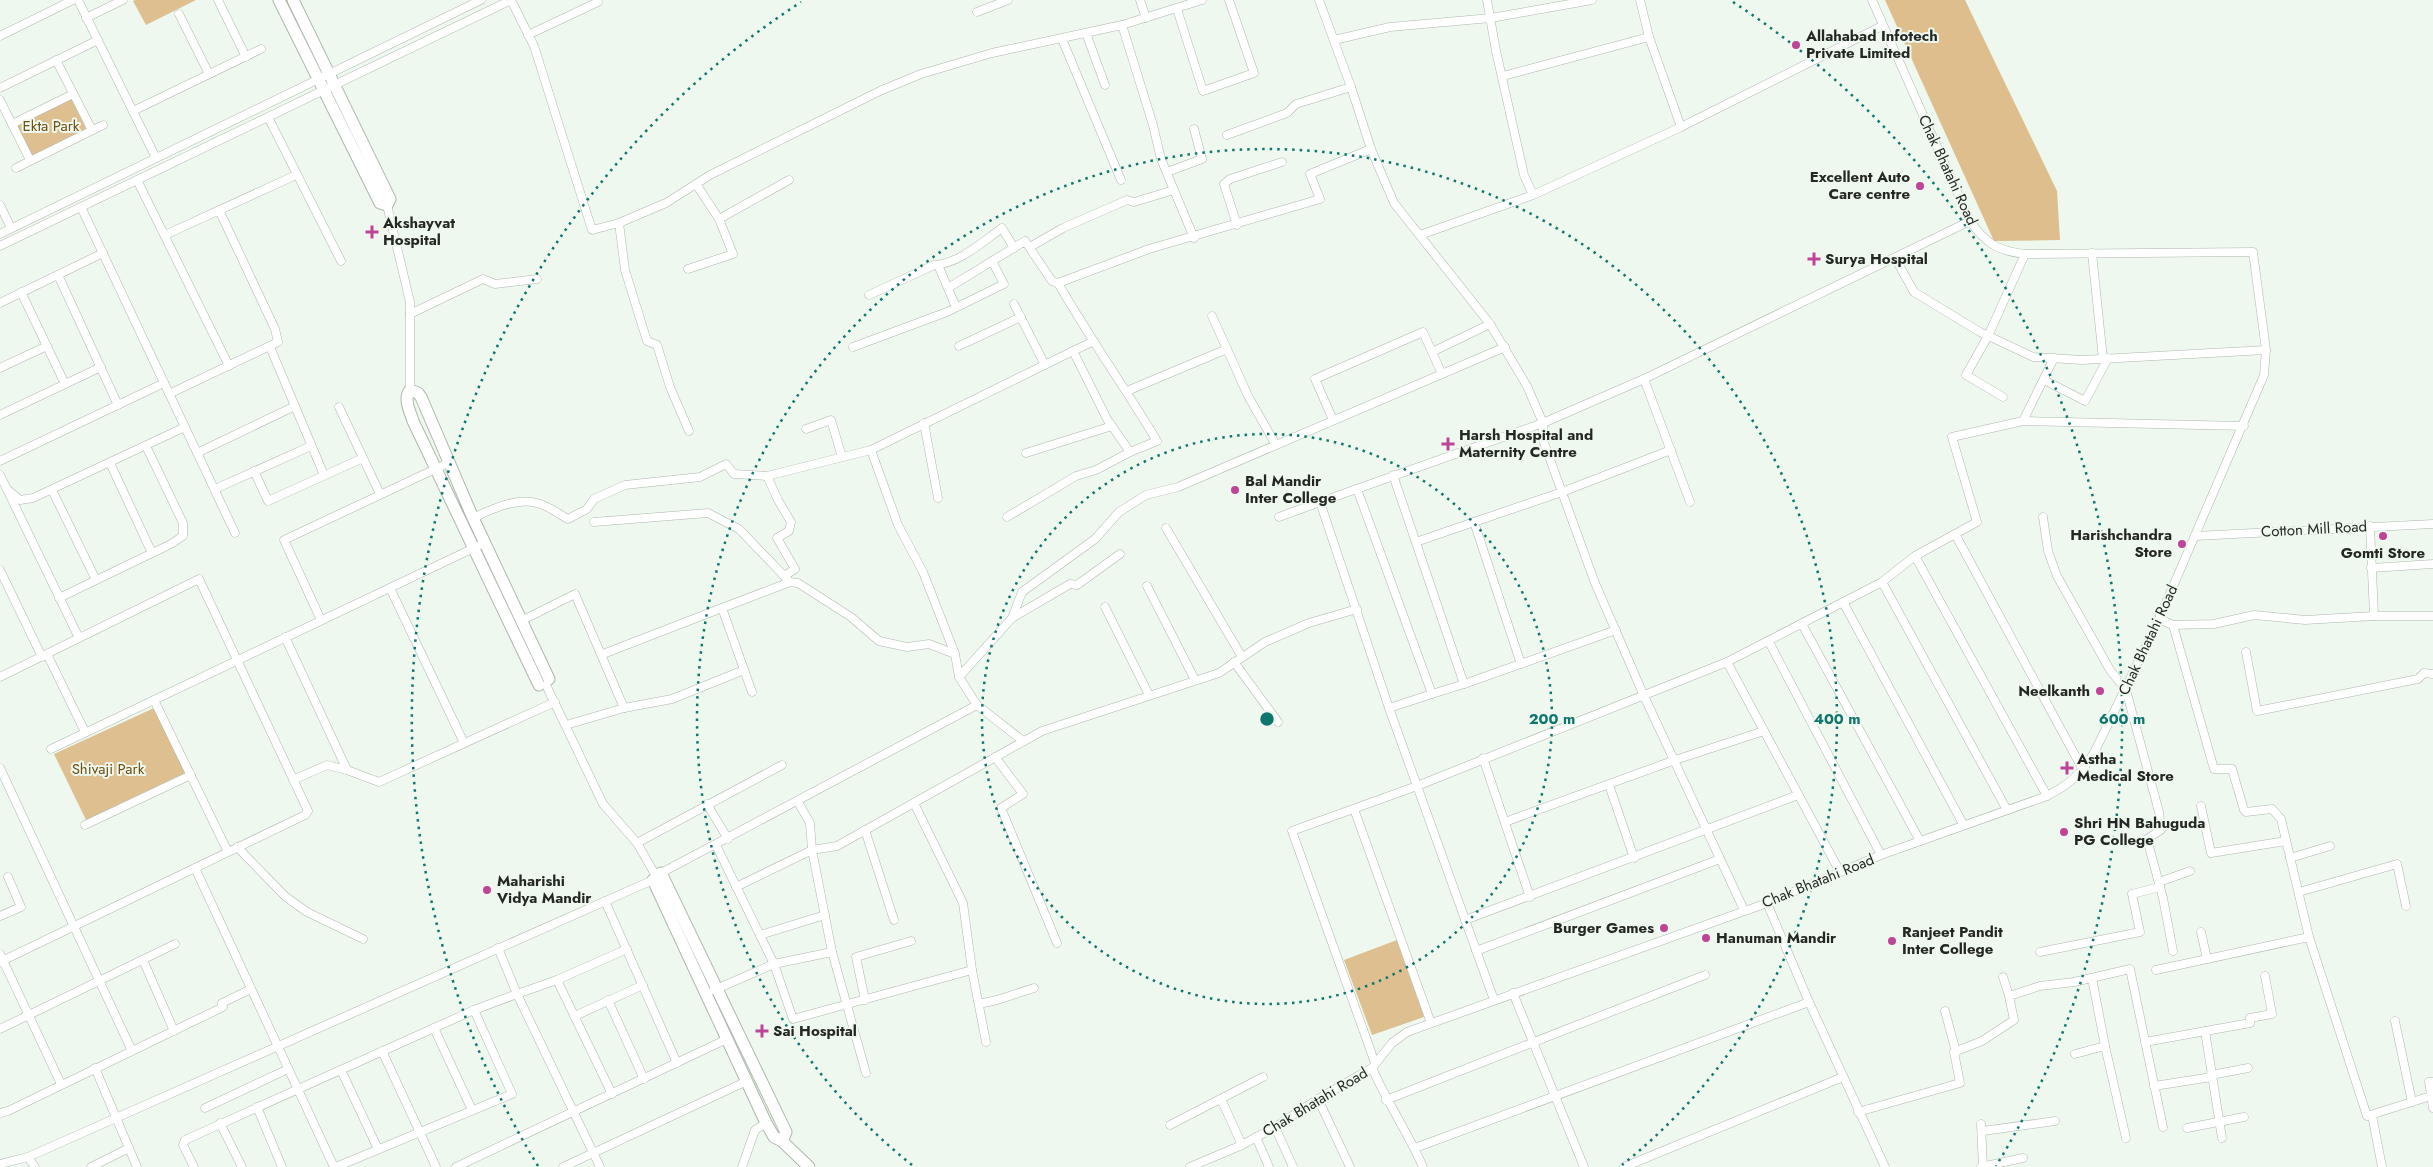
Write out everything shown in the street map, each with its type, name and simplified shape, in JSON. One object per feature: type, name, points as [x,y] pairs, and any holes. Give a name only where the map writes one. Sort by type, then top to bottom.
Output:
[{"type":"street","points":[[0,36],[74,0]]},
{"type":"street","points":[[78,0],[156,158]]},
{"type":"street","points":[[86,18],[123,0]]},
{"type":"street","points":[[218,0],[246,57]]},
{"type":"street","points":[[279,0],[380,203],[387,206]]},
{"type":"street","points":[[293,0],[390,199],[387,206],[408,294],[410,314],[410,390],[407,394],[407,402],[413,421],[473,548],[555,702],[603,804],[637,843],[718,989],[786,1132],[782,1141]]},
{"type":"street","points":[[0,234],[156,158],[320,85],[481,0]]},
{"type":"street","points":[[0,246],[268,117],[332,79],[511,0],[534,46],[592,230],[619,222],[666,203],[710,175],[882,90],[921,74],[992,53],[1122,25],[1202,0]]},
{"type":"street","points":[[978,12],[1008,0]]},
{"type":"street","points":[[1140,0],[1146,18]]},
{"type":"street","points":[[1177,9],[1203,91],[1254,74],[1229,0]]},
{"type":"street","points":[[1319,0],[1352,87],[1371,149],[1394,203],[1490,324],[1527,386],[1543,423],[1543,440],[1595,583],[1644,696],[1744,910]]},
{"type":"street","points":[[1487,0],[1496,51],[1524,175],[1533,195]]},
{"type":"street","points":[[1334,40],[1390,28],[1491,18],[1592,0]]},
{"type":"street","points":[[1640,0],[1649,37],[1681,127]]},
{"type":"street","name":"Chak Bhatahi Road","points":[[1190,1167],[1242,1145],[1275,1127],[1374,1066],[1392,1044],[1407,1032],[1767,903],[1881,855],[1963,824],[2048,796],[2070,784],[2083,770],[2126,690],[2159,619],[2244,426],[2264,375],[2266,350],[2253,252],[2025,254],[2008,252],[1992,246],[1979,234],[1970,221],[1872,0]]},
{"type":"street","points":[[528,35],[598,2]]},
{"type":"street","points":[[180,14],[209,74]]},
{"type":"street","points":[[1122,25],[1167,172],[1194,238]]},
{"type":"street","points":[[1420,235],[1533,195],[1681,127],[1882,26]]},
{"type":"street","points":[[1086,34],[1105,85]]},
{"type":"street","points":[[1503,76],[1649,37]]},
{"type":"street","points":[[1062,39],[1121,180]]},
{"type":"street","points":[[0,88],[98,40]]},
{"type":"street","points":[[133,111],[261,49]]},
{"type":"street","points":[[56,60],[92,130]]},
{"type":"street","points":[[1227,135],[1287,113],[1296,104],[1352,87]]},
{"type":"street","points":[[12,124],[73,94]]},
{"type":"street","points":[[0,100],[30,160]]},
{"type":"street","points":[[268,117],[341,262]]},
{"type":"street","points":[[16,168],[103,124]]},
{"type":"street","points":[[1167,172],[1202,159],[1194,129]]},
{"type":"street","points":[[1058,284],[1149,250],[1320,199],[1310,174],[1371,149]]},
{"type":"street","points":[[1237,225],[1224,184],[1230,178],[1282,162]]},
{"type":"street","points":[[164,235],[296,175]]},
{"type":"street","points":[[137,180],[228,366]]},
{"type":"street","points":[[720,219],[789,180]]},
{"type":"street","points":[[688,269],[733,254],[720,219],[696,184]]},
{"type":"street","points":[[1030,248],[1063,228],[1127,200],[1134,202],[1174,190]]},
{"type":"street","points":[[0,205],[11,228]]},
{"type":"street","points":[[81,207],[235,533]]},
{"type":"street","points":[[170,394],[278,342],[275,329],[219,210]]},
{"type":"street","points":[[1279,517],[1543,423],[1644,379],[1970,221]]},
{"type":"street","points":[[619,222],[625,270],[646,341],[657,345],[670,387],[689,431]]},
{"type":"street","points":[[869,295],[966,253],[1002,228],[1014,248]]},
{"type":"street","points":[[948,288],[1026,241],[1052,281],[1058,284],[1092,342],[1127,391],[1157,441],[1130,452],[1096,470],[1076,476],[1007,517]]},
{"type":"street","points":[[0,303],[103,253]]},
{"type":"street","points":[[2044,380],[2085,401],[2105,359],[2092,253]]},
{"type":"street","points":[[2003,397],[1966,375],[1988,336],[2025,254]]},
{"type":"street","points":[[1895,258],[1914,292],[1988,336],[2033,357],[2105,359],[2266,350]]},
{"type":"street","points":[[853,347],[956,307],[1004,284],[992,261]]},
{"type":"street","points":[[938,265],[956,307]]},
{"type":"street","points":[[58,275],[118,405]]},
{"type":"street","points":[[410,314],[483,279],[495,284],[537,279]]},
{"type":"street","points":[[21,292],[65,384]]},
{"type":"street","points":[[1014,304],[1045,365]]},
{"type":"street","points":[[1212,316],[1248,396],[1276,445]]},
{"type":"street","points":[[959,346],[1021,317]]},
{"type":"street","points":[[1432,352],[1490,324]]},
{"type":"street","points":[[1333,420],[1315,379],[1423,332],[1442,374]]},
{"type":"street","points":[[473,518],[495,507],[520,503],[539,503],[568,519],[588,509],[594,499],[625,485],[700,478],[726,464],[734,474],[767,476],[871,450],[1092,342]]},
{"type":"street","points":[[0,368],[47,346]]},
{"type":"street","points":[[270,347],[324,475]]},
{"type":"street","points":[[1012,618],[1022,592],[1095,539],[1120,512],[1146,495],[1178,487],[1505,347]]},
{"type":"street","points":[[1127,391],[1227,349]]},
{"type":"street","points":[[1073,351],[1112,426],[1130,452]]},
{"type":"street","points":[[2023,421],[2054,358]]},
{"type":"street","points":[[0,415],[101,367]]},
{"type":"street","points":[[1644,379],[1690,502]]},
{"type":"street","points":[[0,461],[164,383]]},
{"type":"street","points":[[410,390],[418,393],[421,397],[448,462],[520,621],[544,683]]},
{"type":"street","points":[[197,453],[295,406]]},
{"type":"street","points":[[339,408],[380,494]]},
{"type":"street","points":[[806,429],[831,420],[842,457]]},
{"type":"street","points":[[1423,1167],[1402,1123],[1386,1100],[1292,831],[1417,786],[1727,662],[1882,582],[1916,556],[1976,522],[1952,437],[2023,421],[2244,426]]},
{"type":"street","points":[[924,423],[938,498]]},
{"type":"street","points":[[1026,453],[1112,426]]},
{"type":"street","points":[[7,489],[16,497],[24,500],[52,490],[185,427]]},
{"type":"street","points":[[59,598],[181,539],[184,532],[183,523],[146,446]]},
{"type":"street","points":[[214,489],[311,446]]},
{"type":"street","points":[[871,450],[898,525],[922,572],[955,654],[959,677],[977,705],[1023,741]]},
{"type":"street","points":[[1416,542],[1562,492],[1671,450]]},
{"type":"street","points":[[254,471],[268,501],[363,458]]},
{"type":"street","points":[[322,620],[284,540],[448,462]]},
{"type":"street","points":[[110,463],[152,553]]},
{"type":"street","points":[[0,475],[79,638]]},
{"type":"street","points":[[603,654],[722,608],[787,579],[795,569],[777,538],[788,531],[792,522],[778,500],[767,476]]},
{"type":"street","points":[[1393,476],[1464,684]]},
{"type":"street","points":[[1357,489],[1432,694]]},
{"type":"street","points":[[52,490],[96,580]]},
{"type":"street","points":[[1320,502],[1389,708],[1494,1000]]},
{"type":"street","points":[[594,522],[708,513],[739,529],[787,579],[815,592],[850,617],[878,641],[907,647],[929,644],[955,654]]},
{"type":"street","points":[[2043,517],[2048,551],[2057,576],[2110,670],[2126,690],[2159,812],[2160,830],[2147,839],[2160,884],[2173,951]]},
{"type":"street","points":[[1474,522],[1521,664]]},
{"type":"street","name":"Cotton Mill Road","points":[[2195,536],[2433,524]]},
{"type":"street","points":[[2370,526],[2374,616]]},
{"type":"street","points":[[1166,528],[1242,657]]},
{"type":"street","points":[[1955,534],[2083,770]]},
{"type":"street","points":[[51,749],[484,543]]},
{"type":"street","points":[[959,677],[1012,618],[1070,584],[1077,585],[1120,554]]},
{"type":"street","points":[[1916,556],[2048,796]]},
{"type":"street","points":[[2371,568],[2433,564]]},
{"type":"street","points":[[0,570],[85,732]]},
{"type":"street","points":[[0,677],[199,579],[308,811],[305,815],[1,959],[61,1084]]},
{"type":"street","points":[[1882,582],[2007,810]]},
{"type":"street","points":[[1147,586],[1195,680]]},
{"type":"street","points":[[390,588],[464,743]]},
{"type":"street","points":[[520,621],[575,594],[603,654],[624,708]]},
{"type":"street","points":[[1843,602],[1963,824]]},
{"type":"street","points":[[1105,607],[1149,695]]},
{"type":"street","points":[[722,608],[752,692]]},
{"type":"street","points":[[736,887],[812,850],[837,846],[1042,730],[1219,673],[1265,642],[1309,623],[1357,609]]},
{"type":"street","points":[[2159,619],[2173,625],[2214,624],[2254,615],[2305,620],[2374,616],[2433,616]]},
{"type":"street","points":[[1802,624],[1920,841]]},
{"type":"street","points":[[2173,625],[2213,766],[2218,770],[2232,769],[2246,812],[2267,809],[2276,812],[2281,819],[2309,937],[2367,1116],[2431,1096]]},
{"type":"street","points":[[1389,708],[1464,684],[1616,630]]},
{"type":"street","points":[[285,637],[347,770]]},
{"type":"street","points":[[1769,642],[1881,855]]},
{"type":"street","points":[[2246,652],[2256,711],[2418,679],[2424,673],[2433,674]]},
{"type":"street","points":[[1234,662],[1278,722]]},
{"type":"street","points":[[1727,662],[1840,872]]},
{"type":"street","points":[[566,725],[624,708],[672,699],[744,670]]},
{"type":"street","points":[[154,700],[228,852]]},
{"type":"street","points":[[293,780],[327,765],[379,782],[555,702]]},
{"type":"street","points":[[0,1164],[28,1157],[605,901],[728,839],[977,705]]},
{"type":"street","points":[[1505,822],[1675,760],[1764,731]]},
{"type":"street","points":[[995,757],[1023,794],[1001,808],[1057,943]]},
{"type":"street","points":[[1483,758],[1530,897]]},
{"type":"street","points":[[637,843],[782,764]]},
{"type":"street","points":[[0,768],[132,1051]]},
{"type":"street","points":[[86,825],[191,775]]},
{"type":"street","points":[[1608,785],[1634,858]]},
{"type":"street","points":[[1465,920],[1798,796]]},
{"type":"street","points":[[798,802],[810,822],[812,850],[832,952],[866,1073]]},
{"type":"street","points":[[914,803],[963,902],[972,970],[986,1042]]},
{"type":"street","points":[[707,804],[728,839]]},
{"type":"street","points":[[2201,806],[2211,853],[2286,841]]},
{"type":"street","points":[[1354,809],[1430,1023]]},
{"type":"street","points":[[865,830],[894,920]]},
{"type":"street","points":[[716,845],[774,964],[793,1019],[972,970]]},
{"type":"street","points":[[2290,858],[2330,846]]},
{"type":"street","points":[[238,847],[286,898],[307,912],[363,939]]},
{"type":"street","points":[[1476,951],[1720,859]]},
{"type":"street","points":[[2299,892],[2397,864],[2406,906]]},
{"type":"street","points":[[195,868],[335,1167],[512,1094],[474,1010]]},
{"type":"street","points":[[2040,952],[2140,932],[2132,894],[2190,871]]},
{"type":"street","points":[[657,876],[706,994],[766,1123],[774,1137],[782,1141],[809,1167]]},
{"type":"street","points":[[0,916],[21,907],[8,877]]},
{"type":"street","points":[[605,901],[677,1063]]},
{"type":"street","points":[[1767,903],[1858,1112],[1885,1167]]},
{"type":"street","points":[[760,935],[825,915]]},
{"type":"street","points":[[2201,932],[2207,959]]},
{"type":"street","points":[[2156,970],[2309,937]]},
{"type":"street","points":[[865,1000],[856,957],[911,941]]},
{"type":"street","points":[[0,1029],[174,944]]},
{"type":"street","points":[[498,948],[517,994],[575,1111],[600,1167]]},
{"type":"street","points":[[194,1167],[183,1145],[185,1140],[474,1010],[557,980],[627,949]]},
{"type":"street","points":[[706,994],[774,964],[832,952]]},
{"type":"street","points":[[143,960],[174,1030]]},
{"type":"street","points":[[2009,996],[2040,986],[2092,978],[2130,969],[2163,1127]]},
{"type":"street","points":[[1386,1100],[1705,975]]},
{"type":"street","points":[[2145,1042],[2250,1023],[2250,1018],[2272,1014],[2265,976]]},
{"type":"street","points":[[1956,1052],[1982,1041],[2014,1020],[2003,977]]},
{"type":"street","points":[[2092,978],[2104,1046],[2126,1138]]},
{"type":"street","points":[[557,980],[612,1094]]},
{"type":"street","points":[[575,1016],[642,985]]},
{"type":"street","points":[[978,1004],[1034,988]]},
{"type":"street","points":[[0,1113],[8,1111],[223,1008],[222,1003],[251,989]]},
{"type":"street","points":[[1513,993],[1584,1167]]},
{"type":"street","points":[[608,1000],[644,1079]]},
{"type":"street","points":[[1415,1148],[1555,1094],[1809,1002]]},
{"type":"street","points":[[1858,1112],[1960,1082],[1956,1052],[1945,1011]]},
{"type":"street","points":[[2394,1021],[2412,1102]]},
{"type":"street","points":[[434,1028],[472,1110]]},
{"type":"street","points":[[2205,1031],[2222,1138]]},
{"type":"street","points":[[456,1167],[727,1040]]},
{"type":"street","points":[[2075,1054],[2104,1046]]},
{"type":"street","points":[[382,1051],[436,1167]]},
{"type":"street","points":[[95,1068],[137,1167]]},
{"type":"street","points":[[2154,1086],[2248,1068]]},
{"type":"street","points":[[205,1108],[288,1069]]},
{"type":"street","points":[[341,1070],[378,1149]]},
{"type":"street","points":[[1170,1125],[1263,1077]]},
{"type":"street","points":[[1624,1167],[1843,1077]]},
{"type":"street","points":[[563,1167],[747,1081]]},
{"type":"street","points":[[2433,1082],[2429,1082],[2433,1108]]},
{"type":"street","points":[[1221,1099],[1242,1145]]},
{"type":"street","points":[[1318,1099],[1350,1167]]},
{"type":"street","points":[[256,1107],[282,1167]]},
{"type":"street","points":[[2372,1115],[2382,1167]]},
{"type":"street","points":[[2187,1128],[2244,1117]]},
{"type":"street","points":[[2023,1158],[1982,1167],[1982,1128],[2054,1121]]},
{"type":"street","points":[[220,1123],[242,1167]]},
{"type":"street","points":[[742,1167],[742,1161],[755,1130],[766,1123]]},
{"type":"street","points":[[1275,1127],[1293,1167]]},
{"type":"street","points":[[1256,1137],[1269,1167]]},
{"type":"street","points":[[90,1167],[129,1148]]},
{"type":"street","points":[[28,1157],[35,1167]]},
{"type":"green space","points":[[196,0],[146,25],[133,1]]},
{"type":"green space","name":"Ekta Park","points":[[71,97],[86,129],[31,156],[16,124]]},
{"type":"green space","name":"Shivaji Park","points":[[154,708],[185,773],[86,820],[54,754]]},
{"type":"green space","points":[[1397,940],[1424,1017],[1372,1035],[1344,960]]},
{"type":"shaded area","points":[[1885,0],[1965,0],[2057,191],[2060,240],[1994,241]]},
{"type":"place","name":"Allahabad Infotech Private Limited","points":[[1796,45]]},
{"type":"place","name":"Excellent Auto Care centre","points":[[1920,186]]},
{"type":"place","name":"Akshayvat Hospital","points":[[372,232]]},
{"type":"place","name":"Surya Hospital","points":[[1814,259]]},
{"type":"place","name":"Harsh Hospital and Maternity Centre","points":[[1448,444]]},
{"type":"place","name":"Bal Mandir Inter College","points":[[1235,490]]},
{"type":"place","name":"Gomti Store","points":[[2383,536]]},
{"type":"place","name":"Harishchandra Store","points":[[2182,544]]},
{"type":"place","name":"Neelkanth","points":[[2100,691]]},
{"type":"place","name":"Astha Medical Store","points":[[2067,768]]},
{"type":"place","name":"Shri HN Bahuguda PG College","points":[[2064,832]]},
{"type":"place","name":"Maharishi Vidya Mandir","points":[[487,890]]},
{"type":"place","name":"Burger Games","points":[[1664,928]]},
{"type":"place","name":"Hanuman Mandir","points":[[1706,938]]},
{"type":"place","name":"Ranjeet Pandit Inter College","points":[[1892,941]]},
{"type":"place","name":"Sai Hospital","points":[[762,1031]]}]
